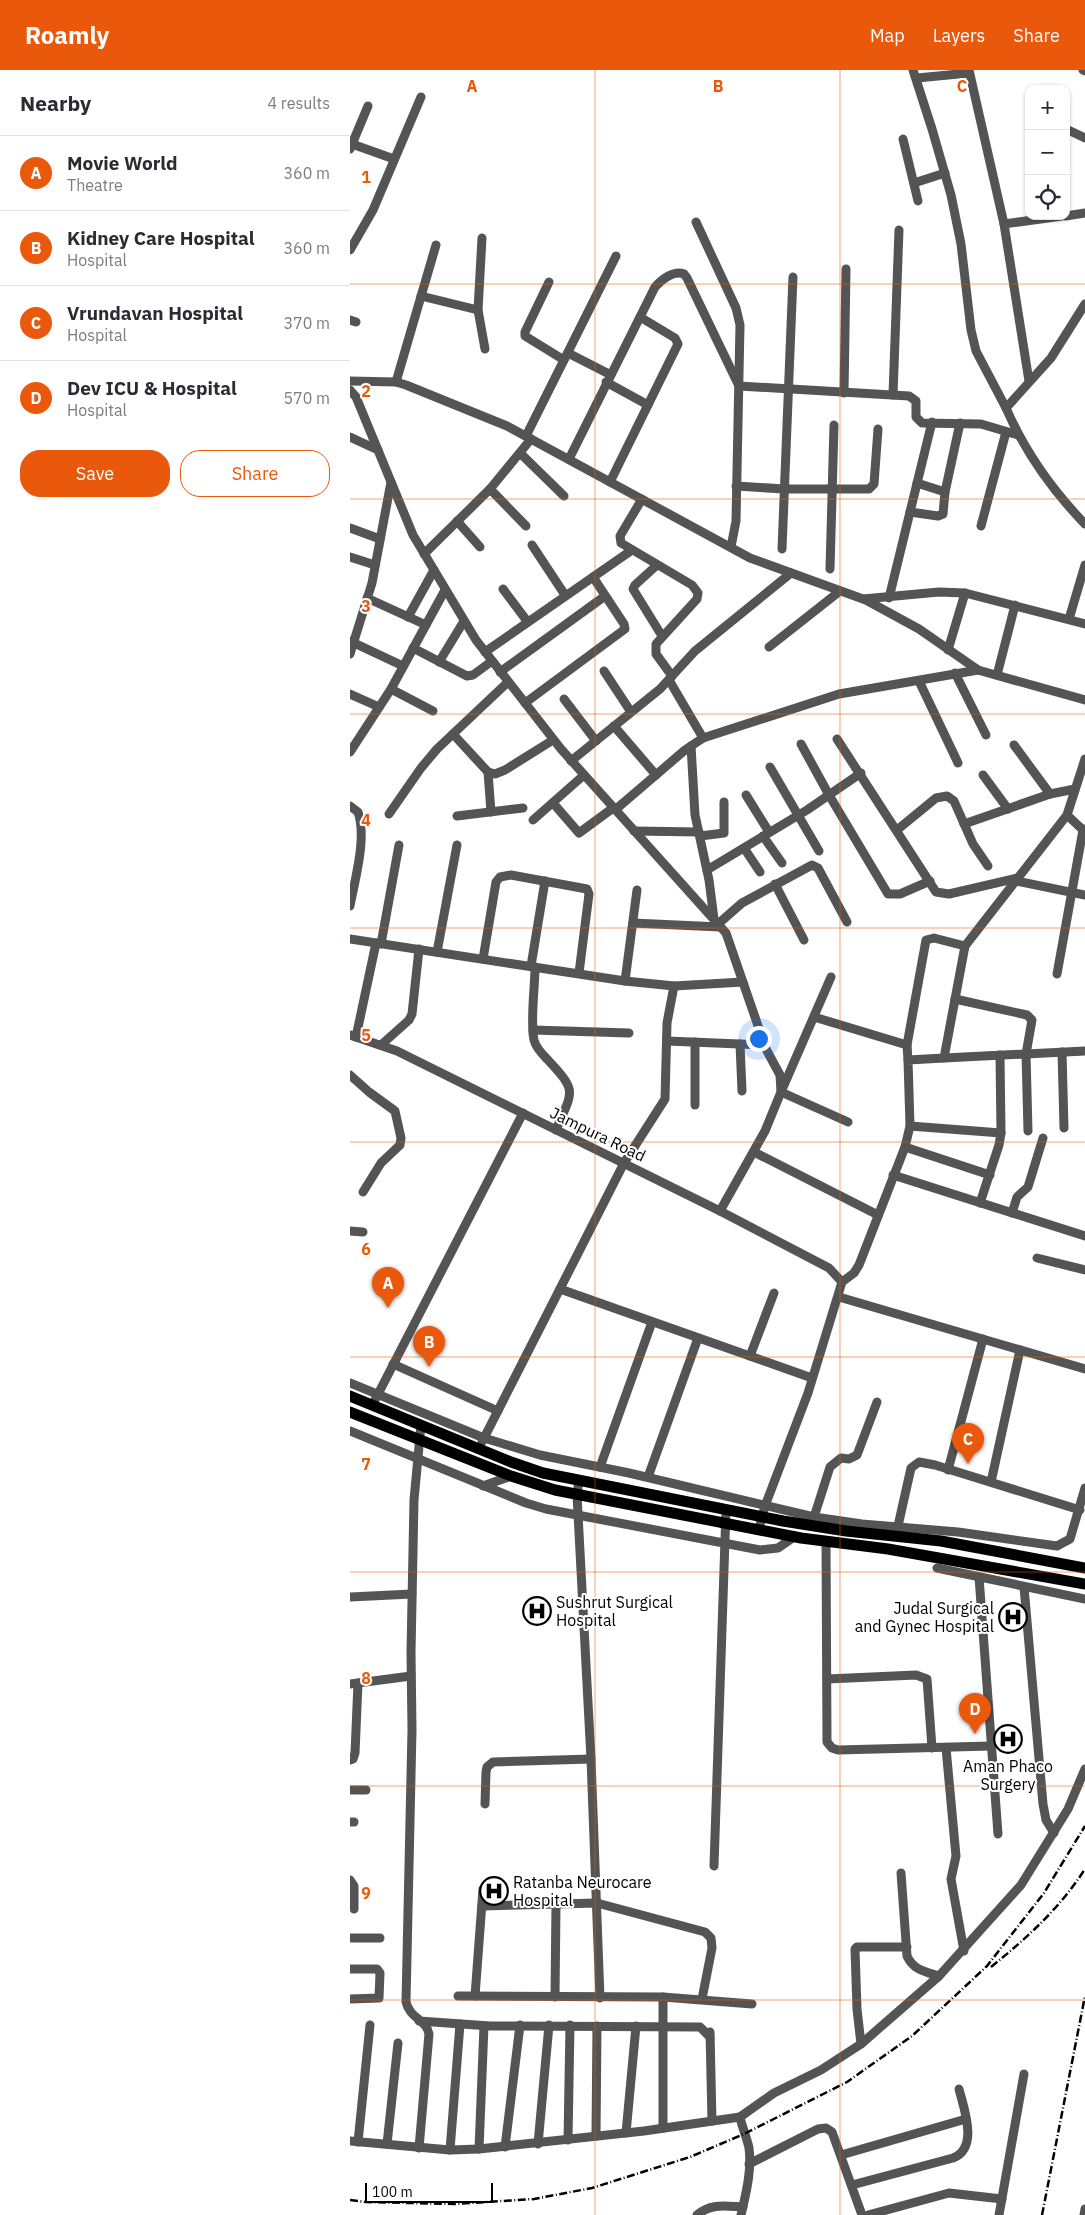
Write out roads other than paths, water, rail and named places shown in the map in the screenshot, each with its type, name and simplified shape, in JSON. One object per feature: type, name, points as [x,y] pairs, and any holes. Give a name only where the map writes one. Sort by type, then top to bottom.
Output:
[{"type":"main road","points":[[350,1396],[375,1400],[421,1425],[543,1473],[763,1517],[846,1531],[894,1531],[1085,1568]]},
{"type":"main road","points":[[350,1412],[511,1476],[555,1490],[794,1537],[888,1549],[1085,1584]]},
{"type":"street","points":[[1029,381],[1004,224],[969,71],[915,74],[944,173],[961,244],[971,330],[976,351],[1018,435],[1045,478],[1063,502],[1085,524]]},
{"type":"street","points":[[350,250],[373,210],[421,97]]},
{"type":"street","points":[[368,106],[351,147],[394,159]]},
{"type":"street","points":[[1068,130],[1085,138]]},
{"type":"street","points":[[904,139],[918,201]]},
{"type":"street","points":[[914,183],[944,173]]},
{"type":"street","points":[[1070,215],[1085,213]]},
{"type":"street","points":[[1004,224],[1031,220]]},
{"type":"street","points":[[696,222],[739,318],[735,529],[730,547]]},
{"type":"street","points":[[893,395],[899,230]]},
{"type":"street","points":[[482,238],[478,310],[485,349]]},
{"type":"street","points":[[396,382],[436,245]]},
{"type":"street","points":[[424,554],[490,489],[520,453],[529,438],[566,356],[616,256]]},
{"type":"street","points":[[844,393],[846,269]]},
{"type":"street","points":[[569,459],[640,316],[660,282],[677,273],[684,274],[739,386]]},
{"type":"street","points":[[782,548],[793,277]]},
{"type":"street","points":[[549,282],[525,332],[525,336],[609,379],[648,406]]},
{"type":"street","points":[[421,296],[478,310]]},
{"type":"street","points":[[1006,408],[1051,358],[1085,304]]},
{"type":"street","points":[[610,482],[678,342],[640,316]]},
{"type":"street","points":[[350,381],[396,382],[439,397],[507,426],[750,558],[863,599],[919,629],[978,670],[1085,700]]},
{"type":"street","points":[[739,386],[910,396],[917,404],[916,419],[922,423],[981,424],[1018,435]]},
{"type":"street","points":[[350,390],[356,397],[413,536],[485,652],[571,761],[726,933],[764,1044],[780,1075],[782,1092]]},
{"type":"street","points":[[889,598],[932,422]]},
{"type":"street","points":[[910,512],[941,516],[943,514],[960,423]]},
{"type":"street","points":[[830,569],[834,425]]},
{"type":"street","points":[[736,486],[784,489],[869,489],[873,487],[878,428]]},
{"type":"street","points":[[982,526],[1006,432]]},
{"type":"street","points":[[350,437],[378,450]]},
{"type":"street","points":[[520,453],[564,496]]},
{"type":"street","points":[[350,654],[352,641],[367,598],[375,565],[391,482]]},
{"type":"street","points":[[917,483],[946,492]]},
{"type":"street","points":[[490,489],[526,526]]},
{"type":"street","points":[[642,499],[620,539],[621,543],[692,586],[698,593],[697,599],[656,644],[655,651],[703,738]]},
{"type":"street","points":[[457,521],[480,547]]},
{"type":"street","points":[[350,528],[380,539]]},
{"type":"street","points":[[532,545],[565,595]]},
{"type":"street","points":[[485,652],[526,621],[632,550]]},
{"type":"street","points":[[350,557],[375,565]]},
{"type":"street","points":[[657,565],[634,589],[662,636]]},
{"type":"street","points":[[1069,619],[1085,565]]},
{"type":"street","points":[[408,617],[434,570]]},
{"type":"street","points":[[571,761],[671,678],[695,651],[792,573]]},
{"type":"street","points":[[525,703],[623,631],[624,624],[593,577]]},
{"type":"street","points":[[503,589],[526,621]]},
{"type":"street","points":[[350,752],[391,689],[445,590]]},
{"type":"street","points":[[769,647],[840,591]]},
{"type":"street","points":[[863,599],[939,592],[965,593],[1085,624]]},
{"type":"street","points":[[948,650],[965,593]]},
{"type":"street","points":[[500,672],[605,596]]},
{"type":"street","points":[[367,598],[426,625]]},
{"type":"street","points":[[997,675],[1015,605]]},
{"type":"street","points":[[439,662],[464,621]]},
{"type":"street","points":[[352,641],[403,666]]},
{"type":"street","points":[[413,648],[470,676],[492,661]]},
{"type":"street","points":[[552,803],[579,833],[614,809],[690,746],[703,738],[839,694],[978,670]]},
{"type":"street","points":[[604,671],[631,712]]},
{"type":"street","points":[[955,673],[986,735]]},
{"type":"street","points":[[919,680],[958,763]]},
{"type":"street","points":[[390,814],[421,768],[437,749],[508,682]]},
{"type":"street","points":[[391,689],[433,711]]},
{"type":"street","points":[[350,694],[379,707]]},
{"type":"street","points":[[564,699],[596,741]]},
{"type":"street","points":[[614,726],[656,775]]},
{"type":"street","points":[[453,734],[492,774],[499,773],[553,740]]},
{"type":"street","points":[[837,739],[861,773],[936,892],[949,894],[1017,880],[1085,895]]},
{"type":"street","points":[[801,744],[888,894],[900,894],[930,881]]},
{"type":"street","points":[[1014,745],[1050,794]]},
{"type":"street","points":[[690,746],[694,804],[717,923]]},
{"type":"street","points":[[944,1058],[965,946],[1067,815],[1085,759]]},
{"type":"street","points":[[770,767],[819,852]]},
{"type":"street","points":[[488,772],[491,812]]},
{"type":"street","points":[[706,870],[798,815],[861,773]]},
{"type":"street","points":[[533,820],[584,775]]},
{"type":"street","points":[[983,775],[1008,809]]},
{"type":"street","points":[[964,824],[1050,794],[1075,789]]},
{"type":"street","points":[[746,795],[782,863]]},
{"type":"street","points":[[897,830],[936,798],[942,795],[951,797],[979,855],[988,866]]},
{"type":"street","points":[[634,830],[699,834],[724,833],[724,802]]},
{"type":"street","points":[[350,806],[358,812],[360,823],[360,855],[352,883],[350,906]]},
{"type":"street","points":[[457,816],[523,808]]},
{"type":"street","points":[[1057,974],[1084,830],[1067,815]]},
{"type":"street","points":[[353,1036],[378,944],[400,845]]},
{"type":"street","points":[[437,952],[457,845]]},
{"type":"street","points":[[744,848],[760,872]]},
{"type":"street","points":[[633,923],[717,923],[742,903],[808,866],[815,866],[847,922]]},
{"type":"street","points":[[483,959],[498,879],[511,875],[585,888],[588,892],[579,973]]},
{"type":"street","points":[[545,881],[533,966],[533,1030],[534,1042],[538,1049],[565,1078],[570,1088],[569,1100],[556,1130]]},
{"type":"street","points":[[775,884],[804,940]]},
{"type":"street","points":[[625,981],[637,890]]},
{"type":"street","points":[[759,1530],[765,1506],[812,1378],[839,1297],[842,1282],[858,1266],[905,1147],[910,1126],[907,1045],[926,940],[934,938],[965,946]]},
{"type":"street","points":[[350,939],[625,981],[674,986],[743,982]]},
{"type":"street","points":[[381,1046],[409,1020],[412,1014],[419,950]]},
{"type":"street","points":[[720,1211],[765,1131],[831,977]]},
{"type":"street","points":[[478,1449],[624,1163],[666,1099],[668,1014],[674,986]]},
{"type":"street","points":[[955,999],[1026,1015],[1032,1020],[1026,1054],[1028,1131]]},
{"type":"street","points":[[814,1017],[907,1045]]},
{"type":"street","points":[[533,1030],[630,1033]]},
{"type":"street","name":"Jampura Road","points":[[353,1036],[397,1051],[720,1211],[829,1268],[842,1282]]},
{"type":"street","points":[[667,1041],[764,1044]]},
{"type":"street","points":[[695,1042],[695,1105]]},
{"type":"street","points":[[740,1044],[742,1091]]},
{"type":"street","points":[[908,1060],[1085,1051]]},
{"type":"street","points":[[1062,1052],[1064,1128]]},
{"type":"street","points":[[980,1203],[990,1175],[1001,1133],[1000,1055]]},
{"type":"street","points":[[350,1075],[395,1111],[401,1138],[398,1147],[381,1163],[363,1192]]},
{"type":"street","points":[[782,1092],[848,1122]]},
{"type":"street","points":[[375,1400],[523,1114]]},
{"type":"street","points":[[910,1126],[1001,1133]]},
{"type":"street","points":[[1012,1213],[1017,1197],[1028,1187],[1043,1138]]},
{"type":"street","points":[[905,1147],[990,1175]]},
{"type":"street","points":[[754,1152],[878,1215]]},
{"type":"street","points":[[894,1175],[1085,1236]]},
{"type":"street","points":[[350,1232],[363,1232]]},
{"type":"street","points":[[1037,1258],[1085,1270]]},
{"type":"street","points":[[560,1289],[812,1378]]},
{"type":"street","points":[[750,1356],[774,1293]]},
{"type":"street","points":[[839,1297],[1085,1369]]},
{"type":"street","points":[[600,1467],[652,1322]]},
{"type":"street","points":[[648,1477],[698,1338]]},
{"type":"street","points":[[948,1470],[983,1339]]},
{"type":"street","points":[[991,1482],[1020,1350]]},
{"type":"street","points":[[394,1364],[498,1411]]},
{"type":"street","points":[[350,1383],[375,1400],[484,1438],[540,1455],[648,1477],[814,1517],[894,1531],[958,1532],[1057,1546],[1070,1539],[1085,1488]]},
{"type":"street","points":[[814,1517],[830,1467],[841,1458],[849,1459],[857,1454],[877,1402]]},
{"type":"street","points":[[419,2148],[429,2034],[427,2027],[410,2013],[406,2002],[412,1730],[414,1500],[421,1425]]},
{"type":"street","points":[[350,1431],[526,1503],[725,1544],[772,1550],[794,1537]]},
{"type":"street","points":[[894,1531],[911,1468],[919,1462],[1080,1510]]},
{"type":"street","points":[[483,1486],[511,1476]]},
{"type":"street","points":[[579,1480],[577,1495],[591,1759],[600,1998]]},
{"type":"street","points":[[714,1866],[726,1510]]},
{"type":"street","points":[[826,1541],[827,1742],[832,1748],[838,1750],[991,1746]]},
{"type":"street","points":[[937,1568],[1085,1599]]},
{"type":"street","points":[[979,1577],[998,1834]]},
{"type":"street","points":[[1024,1587],[1043,1804],[1046,1820],[1054,1833]]},
{"type":"street","points":[[350,1598],[378,1598],[412,1594]]},
{"type":"street","points":[[827,1679],[916,1675],[927,1679],[929,1685],[932,1748]]},
{"type":"street","points":[[350,1760],[353,1759],[355,1753],[354,1684],[411,1676]]},
{"type":"street","points":[[946,1748],[956,1856],[951,1879],[964,1951]]},
{"type":"street","points":[[485,1804],[486,1772],[487,1767],[493,1762],[591,1759]]},
{"type":"street","points":[[370,2026],[354,2141],[450,2150],[479,2149],[538,2144],[740,2117],[774,2093],[821,2070],[861,2044],[939,1976],[964,1951],[1021,1885],[1068,1809],[1085,1769]]},
{"type":"street","points":[[350,1790],[366,1790]]},
{"type":"street","points":[[901,1873],[910,1964],[919,1970],[939,1976]]},
{"type":"street","points":[[350,1880],[354,1886],[355,1909]]},
{"type":"street","points":[[476,1996],[483,1889]]},
{"type":"street","points":[[482,1906],[597,1903],[705,1932],[709,1934],[712,1948],[702,1999]]},
{"type":"street","points":[[555,1997],[556,1904]]},
{"type":"street","points":[[350,1938],[380,1938]]},
{"type":"street","points":[[861,2044],[857,2009],[855,1949],[857,1947],[907,1946]]},
{"type":"street","points":[[350,1969],[377,1969],[380,1973],[379,1998],[350,1999]]},
{"type":"street","points":[[458,1996],[664,1997],[752,2004]]},
{"type":"street","points":[[663,2128],[664,1997]]},
{"type":"street","points":[[419,2020],[484,2026],[700,2027],[710,2033],[712,2121]]},
{"type":"street","points":[[450,2150],[460,2024]]},
{"type":"street","points":[[505,2147],[520,2025]]},
{"type":"street","points":[[538,2144],[549,2025]]},
{"type":"street","points":[[479,2149],[484,2026]]},
{"type":"street","points":[[568,2140],[570,2026]]},
{"type":"street","points":[[596,2136],[597,2026]]},
{"type":"street","points":[[626,2133],[636,2026]]},
{"type":"street","points":[[387,2144],[398,2043]]},
{"type":"street","points":[[999,2215],[1024,2074]]},
{"type":"street","points":[[852,2185],[963,2153],[967,2144],[966,2119],[959,2090]]},
{"type":"street","points":[[696,2215],[704,2209],[716,2205],[742,2211],[748,2186],[749,2147],[740,2117]]},
{"type":"street","points":[[841,2155],[966,2119]]},
{"type":"street","points":[[749,2164],[822,2128],[832,2132],[862,2215]]},
{"type":"street","points":[[868,2215],[949,2193],[1002,2199]]},
{"type":"street","points":[[1084,2215],[1085,2209]]},
{"type":"railway","points":[[350,2200],[454,2204],[534,2199],[592,2188],[690,2157],[744,2134],[847,2082],[912,2036],[987,1966],[1044,1893],[1085,1826]]},
{"type":"railway","points":[[991,1967],[1018,1945],[1054,1910],[1085,1869]]},
{"type":"railway","points":[[1042,2215],[1085,1996]]},
{"type":"place","name":"Movie World","points":[[388,1308]]},
{"type":"place","name":"Kidney Care Hospital","points":[[429,1367]]},
{"type":"place","name":"Vrundavan Hospital","points":[[968,1464]]},
{"type":"place","name":"Sushrut Surgical Hospital","points":[[537,1611]]},
{"type":"place","name":"Judal Surgical and Gynec Hospital","points":[[1013,1617]]},
{"type":"place","name":"Dev ICU & Hospital","points":[[975,1734]]},
{"type":"place","name":"Aman Phaco Surgery","points":[[1008,1739]]},
{"type":"place","name":"Ratanba Neurocare Hospital","points":[[494,1891]]}]
